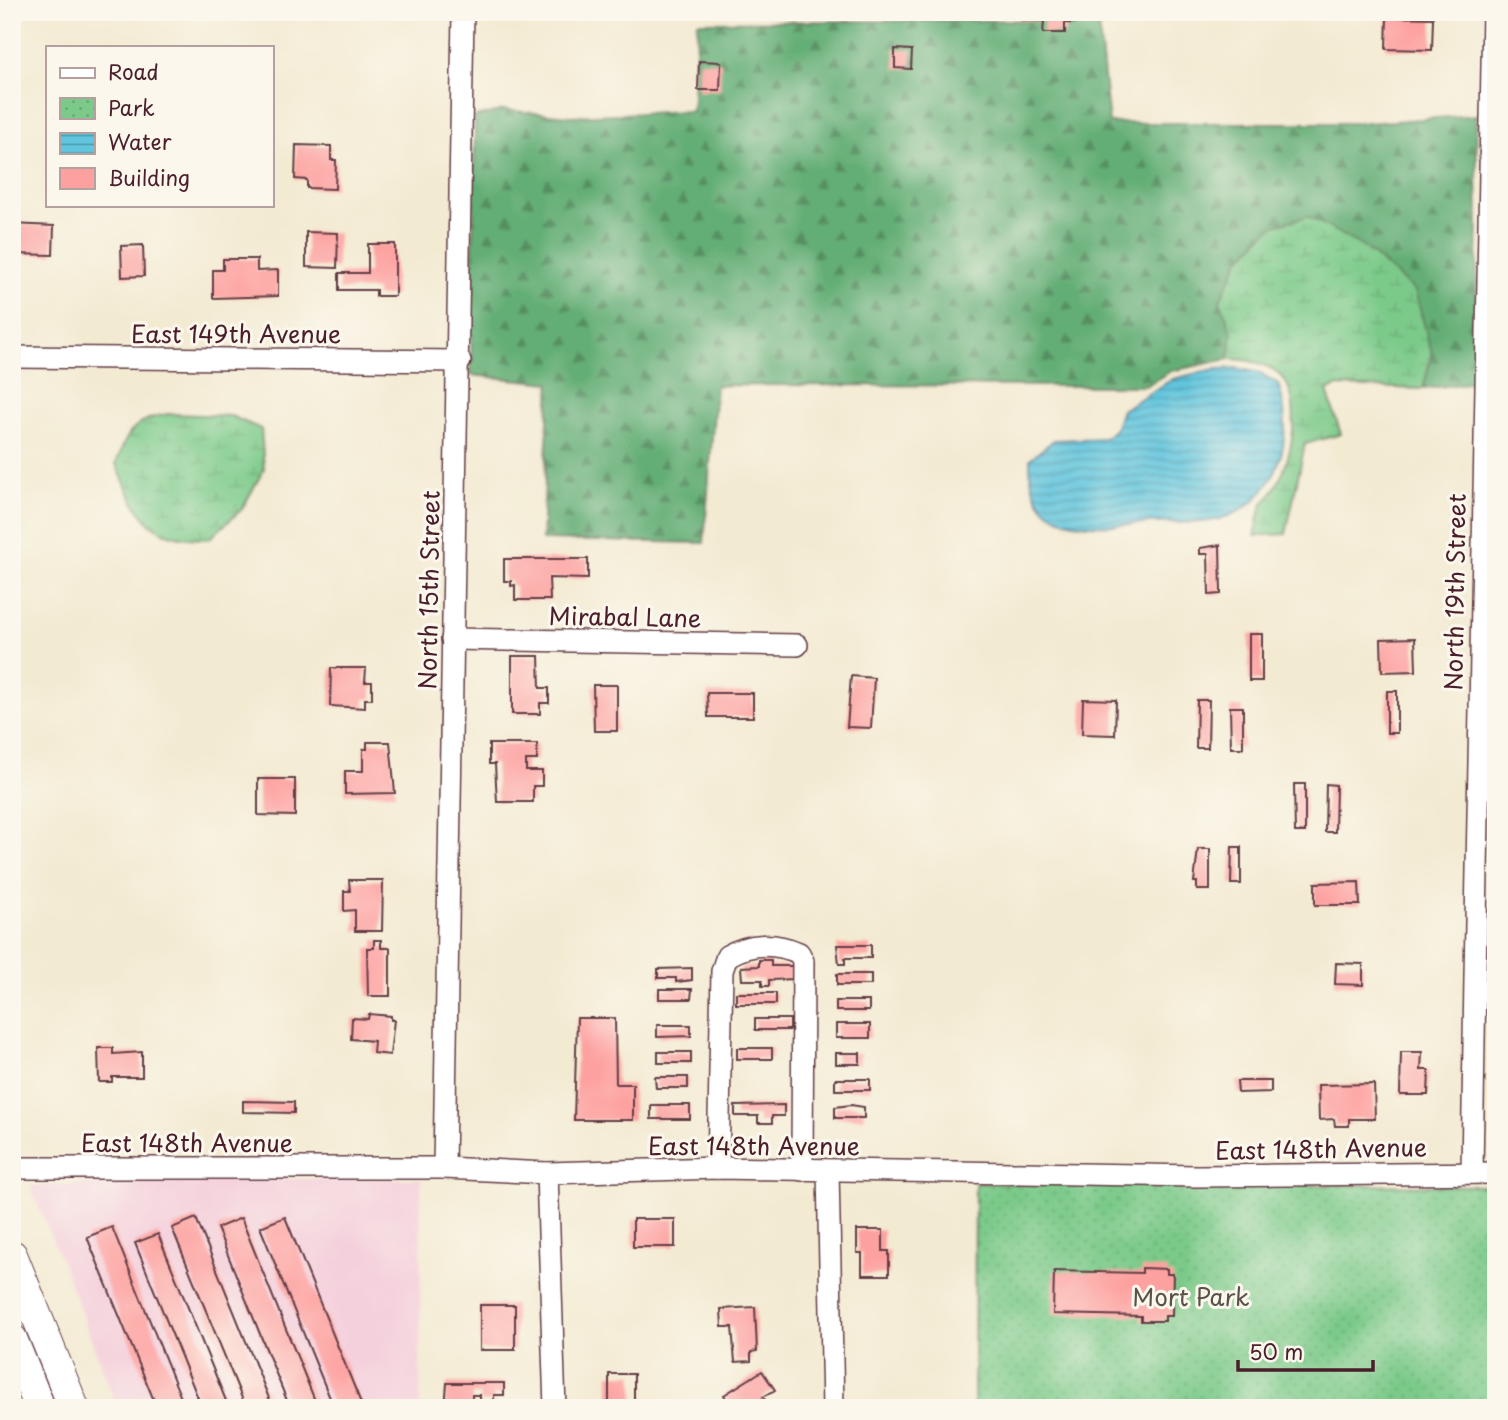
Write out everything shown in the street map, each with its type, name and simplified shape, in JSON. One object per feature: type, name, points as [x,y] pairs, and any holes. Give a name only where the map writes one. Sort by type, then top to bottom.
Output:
[{"type":"main road","points":[[12,1255],[74,1408]]},
{"type":"main road","points":[[12,1339],[40,1408]]},
{"type":"street","name":"North 15th Street","points":[[444,1168],[452,639],[460,361],[463,12]]},
{"type":"street","name":"North 19th Street","points":[[1472,1173],[1489,402],[1493,12]]},
{"type":"street","name":"East 149th Avenue","points":[[12,357],[460,361]]},
{"type":"street","name":"Mirabal Lane","points":[[452,639],[797,645]]},
{"type":"street","points":[[718,1168],[722,971],[727,956],[739,950],[765,945],[783,946],[799,953],[803,961],[802,1170]]},
{"type":"street","name":"East 148th Avenue","points":[[12,1168],[444,1168],[547,1173],[718,1168],[1197,1176],[1496,1173]]},
{"type":"street","points":[[828,1171],[832,1408]]},
{"type":"street","points":[[547,1173],[555,1408]]},
{"type":"shaded area","points":[[242,1179],[421,1179],[420,1408],[117,1408],[30,1186]]},
{"type":"green space","points":[[1098,20],[1109,123],[1367,123],[1476,115],[1478,223],[1474,382],[1423,389],[1432,353],[1220,300],[1233,333],[1229,359],[1171,371],[1145,386],[716,385],[704,543],[542,540],[550,383],[471,375],[475,117],[504,110],[570,116],[692,111],[698,22]]},
{"type":"green space","points":[[1308,216],[1365,248],[1415,291],[1432,353],[1423,389],[1337,386],[1327,391],[1341,434],[1305,444],[1286,534],[1255,536],[1262,504],[1272,494],[1286,462],[1291,444],[1293,408],[1290,392],[1279,374],[1258,363],[1229,359],[1232,333],[1220,300],[1239,260],[1272,226]]},
{"type":"green space","points":[[168,414],[231,416],[261,429],[264,469],[242,509],[209,539],[171,535],[148,521],[139,511],[116,464],[133,429],[146,420]]},
{"type":"green space","name":"Mort Park","points":[[975,1183],[1496,1186],[1496,1408],[974,1408]]},
{"type":"water","points":[[1237,368],[1260,373],[1278,384],[1285,425],[1278,465],[1269,483],[1240,511],[1202,522],[1091,525],[1058,518],[1039,500],[1032,484],[1030,459],[1054,440],[1104,438],[1115,430],[1122,410],[1173,379],[1215,369]]},
{"type":"building","points":[[917,12],[973,12],[973,16],[917,17]]},
{"type":"building","points":[[1022,12],[1077,12],[1077,23],[1065,23],[1065,33],[1043,33],[1044,21],[1021,20]]},
{"type":"building","points":[[1387,17],[1433,18],[1432,50],[1386,49]]},
{"type":"building","points":[[895,49],[912,50],[911,69],[895,68]]},
{"type":"building","points":[[699,61],[721,62],[720,90],[698,90]]},
{"type":"building","points":[[296,145],[331,146],[331,160],[336,160],[335,189],[307,188],[307,180],[295,179]]},
{"type":"building","points":[[12,224],[54,226],[53,255],[12,254]]},
{"type":"building","points":[[306,232],[338,233],[337,268],[306,267]]},
{"type":"building","points":[[368,244],[395,244],[395,296],[376,296],[376,290],[339,290],[339,273],[368,273]]},
{"type":"building","points":[[143,245],[144,276],[122,277],[121,246]]},
{"type":"building","points":[[223,259],[257,259],[257,271],[278,270],[278,296],[213,298],[213,270],[223,270]]},
{"type":"building","points":[[1220,545],[1221,594],[1209,595],[1208,554],[1200,554],[1200,548]]},
{"type":"building","points":[[504,559],[588,559],[588,579],[549,578],[550,600],[515,600],[515,585],[511,586],[511,581],[504,581]]},
{"type":"building","points":[[1249,634],[1262,634],[1262,681],[1249,681]]},
{"type":"building","points":[[1415,638],[1416,671],[1382,672],[1381,639]]},
{"type":"building","points":[[512,656],[539,656],[540,688],[549,688],[549,703],[540,703],[540,714],[512,714]]},
{"type":"building","points":[[331,668],[366,668],[365,682],[372,682],[372,699],[365,699],[365,708],[330,706]]},
{"type":"building","points":[[851,676],[874,678],[871,728],[847,727]]},
{"type":"building","points":[[593,685],[617,685],[617,731],[594,731]]},
{"type":"building","points":[[1387,691],[1397,691],[1397,733],[1387,733]]},
{"type":"building","points":[[707,693],[753,693],[753,717],[708,717]]},
{"type":"building","points":[[1083,699],[1116,700],[1115,735],[1082,734]]},
{"type":"building","points":[[1197,700],[1209,700],[1208,748],[1196,748]]},
{"type":"building","points":[[1230,707],[1243,707],[1243,748],[1231,748]]},
{"type":"building","points":[[367,742],[390,742],[395,793],[345,794],[345,771],[363,771],[363,749],[367,749]]},
{"type":"building","points":[[489,744],[537,744],[537,760],[526,760],[526,771],[542,771],[542,786],[533,786],[533,802],[497,802],[495,764],[489,764]]},
{"type":"building","points":[[258,779],[295,779],[295,816],[258,815]]},
{"type":"building","points":[[1294,784],[1305,784],[1305,832],[1295,832]]},
{"type":"building","points":[[1326,784],[1336,785],[1335,832],[1325,832]]},
{"type":"building","points":[[1232,847],[1241,847],[1241,884],[1231,884]]},
{"type":"building","points":[[1198,849],[1210,849],[1210,890],[1197,890],[1197,882],[1194,882]]},
{"type":"building","points":[[349,880],[383,880],[382,931],[355,931],[355,910],[344,911],[344,891],[350,891]]},
{"type":"building","points":[[1359,882],[1360,905],[1315,905],[1315,883]]},
{"type":"building","points":[[374,940],[381,940],[381,948],[390,948],[390,996],[368,996],[367,948],[374,948]]},
{"type":"building","points":[[837,945],[871,945],[871,958],[845,958],[845,964],[839,964]]},
{"type":"building","points":[[759,960],[771,960],[771,966],[795,966],[795,979],[769,980],[769,986],[762,986],[762,980],[742,980],[741,967],[759,966]]},
{"type":"building","points":[[1336,963],[1363,964],[1363,985],[1335,984]]},
{"type":"building","points":[[692,968],[692,980],[676,982],[676,978],[658,978],[658,969]]},
{"type":"building","points":[[837,974],[871,974],[871,985],[837,985]]},
{"type":"building","points":[[659,989],[692,989],[691,999],[659,999]]},
{"type":"building","points":[[736,993],[776,993],[776,1004],[736,1004]]},
{"type":"building","points":[[836,1001],[869,1001],[869,1011],[836,1011]]},
{"type":"building","points":[[369,1014],[391,1016],[391,1020],[394,1020],[390,1055],[373,1053],[374,1041],[351,1039],[352,1018],[368,1019]]},
{"type":"building","points":[[577,1018],[615,1018],[616,1084],[633,1084],[633,1120],[574,1120]]},
{"type":"building","points":[[755,1019],[790,1019],[790,1030],[755,1030]]},
{"type":"building","points":[[836,1024],[870,1024],[870,1038],[836,1038]]},
{"type":"building","points":[[657,1025],[691,1025],[691,1036],[657,1037]]},
{"type":"building","points":[[98,1048],[113,1048],[113,1054],[142,1052],[142,1077],[112,1077],[112,1082],[99,1082]]},
{"type":"building","points":[[737,1048],[772,1048],[772,1059],[737,1059]]},
{"type":"building","points":[[658,1052],[691,1052],[691,1063],[658,1063]]},
{"type":"building","points":[[1401,1052],[1422,1052],[1421,1070],[1429,1070],[1428,1095],[1400,1095]]},
{"type":"building","points":[[836,1053],[860,1053],[860,1064],[836,1064]]},
{"type":"building","points":[[655,1077],[688,1077],[688,1088],[656,1088]]},
{"type":"building","points":[[835,1079],[870,1079],[870,1090],[835,1090]]},
{"type":"building","points":[[1237,1081],[1271,1081],[1271,1092],[1238,1093]]},
{"type":"building","points":[[1374,1084],[1375,1119],[1349,1119],[1349,1126],[1335,1126],[1334,1119],[1319,1120],[1318,1085]]},
{"type":"building","points":[[243,1101],[294,1102],[294,1113],[243,1112]]},
{"type":"building","points":[[651,1105],[690,1105],[690,1119],[651,1119]]},
{"type":"building","points":[[784,1105],[784,1116],[772,1116],[772,1123],[758,1123],[758,1116],[735,1116],[735,1106]]},
{"type":"building","points":[[835,1107],[864,1107],[864,1118],[835,1118]]},
{"type":"building","points":[[285,1217],[363,1408],[334,1408],[260,1227]]},
{"type":"building","points":[[196,1218],[273,1408],[246,1408],[172,1228]]},
{"type":"building","points":[[241,1218],[318,1408],[290,1408],[217,1228]]},
{"type":"building","points":[[633,1219],[675,1219],[675,1247],[633,1247]]},
{"type":"building","points":[[112,1227],[185,1408],[157,1408],[87,1237]]},
{"type":"building","points":[[857,1230],[883,1230],[883,1251],[889,1251],[889,1275],[862,1275],[862,1253],[857,1253]]},
{"type":"building","points":[[158,1234],[229,1408],[202,1408],[135,1243]]},
{"type":"building","points":[[1142,1268],[1167,1269],[1167,1274],[1173,1274],[1172,1316],[1165,1316],[1165,1321],[1141,1321],[1141,1316],[1053,1314],[1054,1271],[1142,1273]]},
{"type":"building","points":[[480,1305],[515,1305],[515,1350],[480,1350]]},
{"type":"building","points":[[755,1307],[757,1351],[751,1352],[751,1361],[735,1362],[732,1327],[722,1327],[721,1309]]},
{"type":"building","points":[[762,1371],[775,1390],[763,1397],[770,1408],[732,1408],[724,1395]]},
{"type":"building","points":[[609,1374],[634,1374],[634,1408],[609,1408]]},
{"type":"building","points":[[447,1383],[504,1383],[504,1395],[494,1395],[494,1402],[480,1402],[480,1395],[472,1395],[472,1408],[445,1408]]}]
